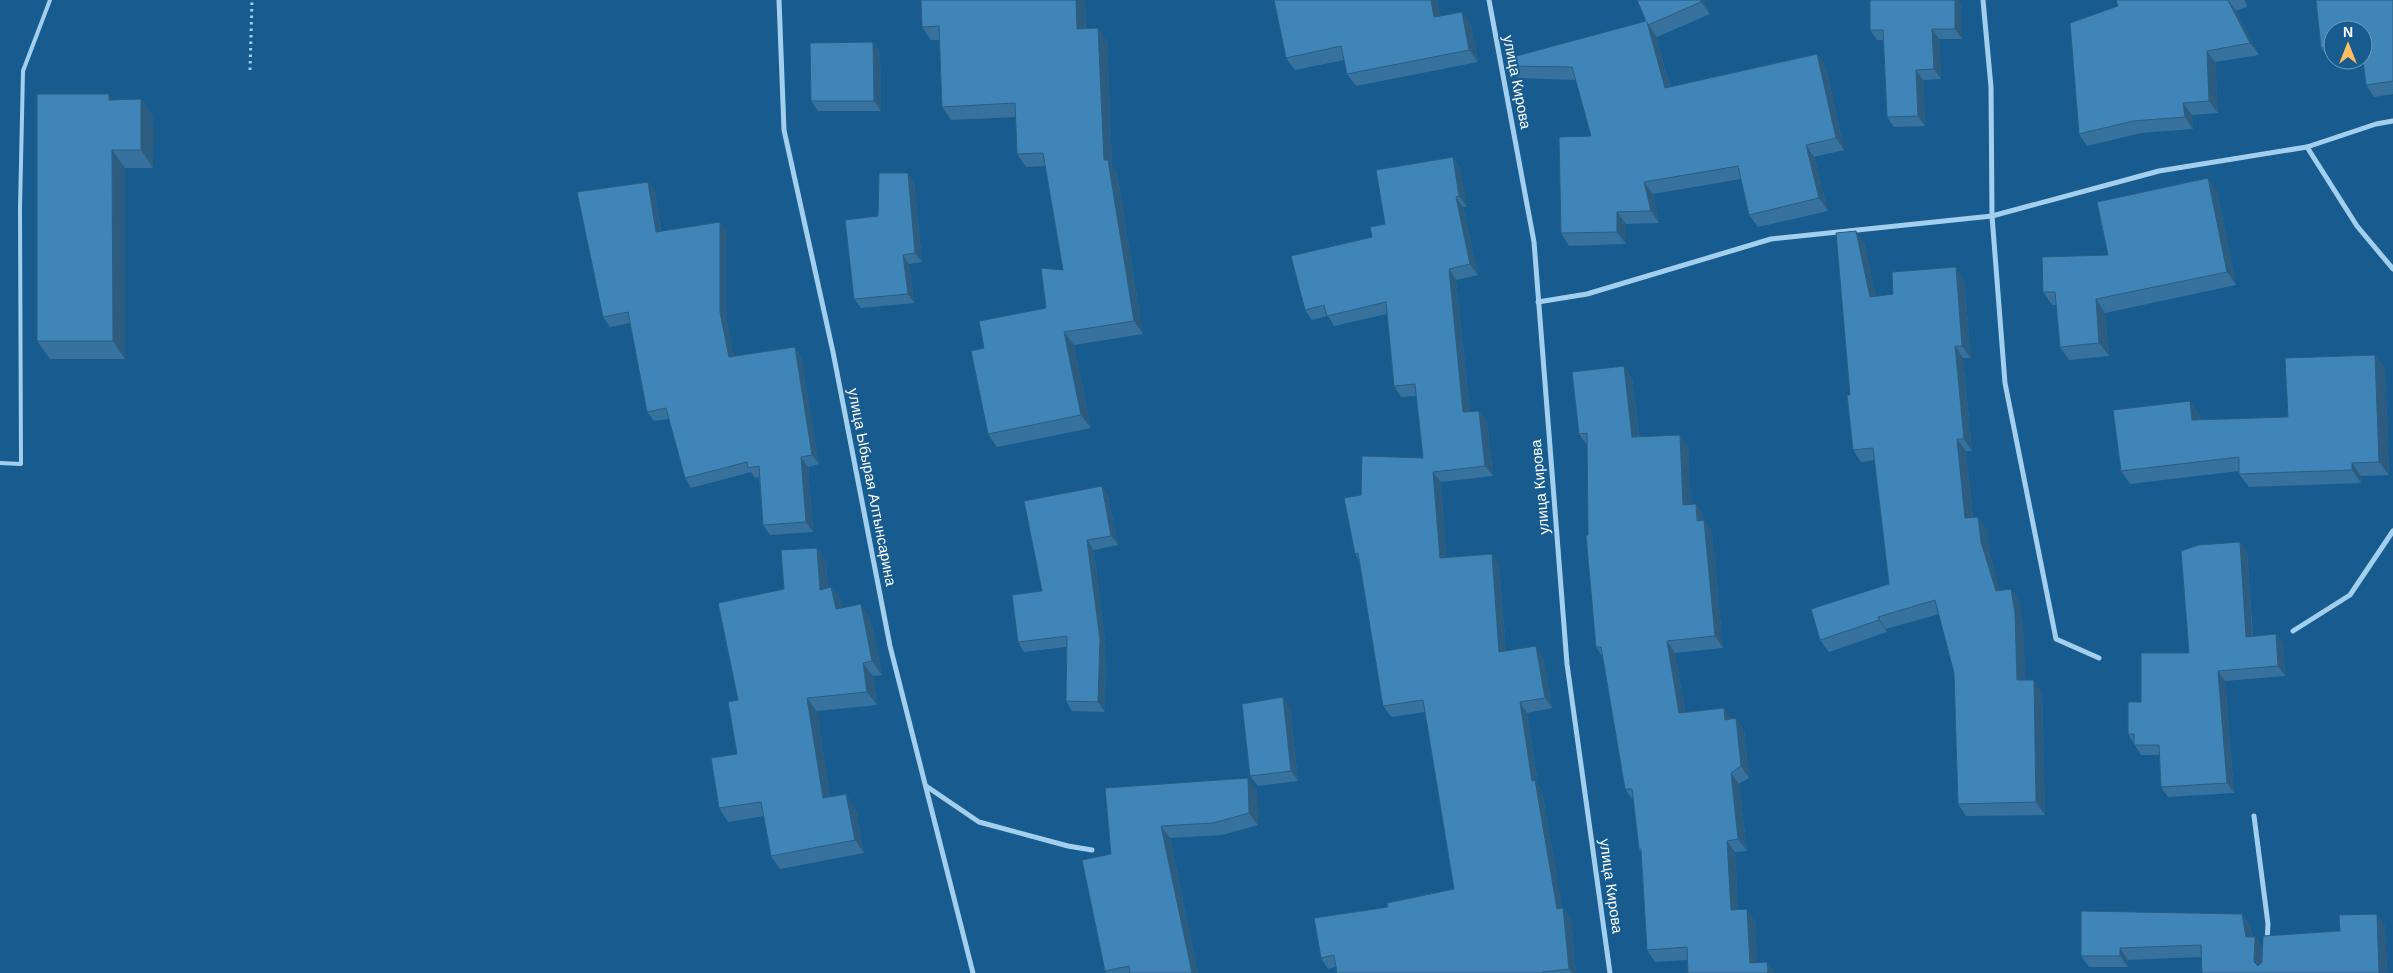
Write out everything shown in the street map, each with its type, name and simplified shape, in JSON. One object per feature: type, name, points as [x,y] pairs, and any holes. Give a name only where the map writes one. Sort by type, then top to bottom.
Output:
[{"type":"street","name":"улица Ыбырая Алтынсарина","points":[[779,0],[784,130],[833,352],[890,646],[973,973]]},
{"type":"street","name":"улица Кирова","points":[[1489,0],[1534,242],[1567,664],[1610,973]]},
{"type":"street","points":[[1983,0],[1991,86],[1992,216],[2005,383],[2056,639],[2099,658]]},
{"type":"street","points":[[1538,302],[1587,294],[1770,239],[1992,216],[2160,171],[2307,147],[2376,124],[2393,121]]},
{"type":"street","points":[[2307,147],[2357,226],[2393,269]]},
{"type":"street","points":[[2293,631],[2350,595],[2393,531]]},
{"type":"street","points":[[926,786],[979,822],[1068,846],[1092,850]]},
{"type":"street","points":[[2254,816],[2268,924],[2267,954]]},
{"type":"lane","points":[[0,463],[21,464],[20,208],[23,71],[50,0]]},
{"type":"path","points":[[250,70],[252,0]]},
{"type":"building","points":[[921,0],[1076,0],[1077,29],[1098,28],[1104,160],[1108,160],[1134,321],[1064,332],[1081,415],[988,434],[971,351],[984,348],[979,321],[1046,308],[1041,268],[1063,270],[1043,153],[1017,154],[1015,103],[942,107],[939,26],[922,27]]},
{"type":"building","points":[[1274,0],[1431,0],[1434,17],[1462,12],[1469,50],[1347,74],[1341,46],[1286,58]]},
{"type":"building","points":[[1637,0],[1701,0],[1701,2],[1648,25],[1647,22],[1665,88],[1817,54],[1836,138],[1806,145],[1819,198],[1749,215],[1738,166],[1644,182],[1651,211],[1617,212],[1617,232],[1561,233],[1559,137],[1591,136],[1572,67],[1510,66],[1509,58],[1646,21]]},
{"type":"building","points":[[1870,0],[1955,0],[1955,29],[1932,29],[1934,69],[1916,70],[1918,116],[1887,117],[1883,30],[1870,30]]},
{"type":"building","points":[[2116,0],[2228,0],[2250,43],[2207,51],[2209,101],[2183,103],[2185,117],[2133,121],[2079,134],[2070,23],[2118,6]]},
{"type":"building","points":[[2316,0],[2393,0],[2393,81],[2366,85],[2364,70],[2373,70],[2373,20],[2323,20],[2323,48],[2321,48]]},
{"type":"building","points":[[873,42],[874,101],[811,101],[810,43]]},
{"type":"building","points":[[37,94],[109,94],[109,100],[141,99],[141,150],[112,150],[113,341],[37,341]]},
{"type":"building","points":[[1453,157],[1459,196],[1456,197],[1470,264],[1449,269],[1463,412],[1479,411],[1485,466],[1433,472],[1440,558],[1492,554],[1499,652],[1536,646],[1545,698],[1520,702],[1532,781],[1535,780],[1557,909],[1563,908],[1569,969],[1543,973],[1337,973],[1334,955],[1321,958],[1314,918],[1388,907],[1387,903],[1454,889],[1423,700],[1383,706],[1358,553],[1355,554],[1344,498],[1361,495],[1362,456],[1423,458],[1415,384],[1394,386],[1386,302],[1327,316],[1324,305],[1305,310],[1291,256],[1372,237],[1370,227],[1385,224],[1376,170]]},
{"type":"building","points":[[879,173],[908,173],[915,253],[903,255],[908,294],[854,299],[845,220],[878,216]]},
{"type":"building","points":[[2208,178],[2227,272],[2096,299],[2099,343],[2060,347],[2055,292],[2043,292],[2042,257],[2108,255],[2097,202]]},
{"type":"building","points":[[648,182],[656,232],[720,222],[720,312],[729,357],[795,347],[812,455],[801,457],[806,522],[763,525],[759,466],[748,468],[747,462],[685,478],[666,408],[647,412],[628,312],[603,317],[577,192]]},
{"type":"building","points":[[1856,231],[1870,297],[1893,294],[1892,272],[1956,267],[1962,346],[1955,346],[1964,439],[1957,439],[1965,518],[1978,517],[1981,542],[1996,591],[2011,589],[2015,613],[2017,680],[2034,680],[2036,802],[1958,804],[1954,673],[1935,600],[1878,617],[1879,620],[1820,640],[1811,609],[1889,584],[1873,448],[1853,450],[1847,395],[1850,395],[1836,233]]},
{"type":"building","points":[[2375,355],[2379,462],[2352,463],[2352,470],[2239,474],[2239,457],[2121,471],[2113,410],[2190,401],[2192,420],[2288,417],[2285,358]]},
{"type":"building","points":[[1624,366],[1632,437],[1680,435],[1683,505],[1696,504],[1697,521],[1704,520],[1715,636],[1667,641],[1679,713],[1724,708],[1725,720],[1736,718],[1741,766],[1731,773],[1738,839],[1727,841],[1731,910],[1747,909],[1750,963],[1767,962],[1768,973],[1688,973],[1687,947],[1647,950],[1641,849],[1639,849],[1632,789],[1625,789],[1601,647],[1596,647],[1586,536],[1588,535],[1587,433],[1579,434],[1572,372]]},
{"type":"building","points":[[1102,486],[1111,536],[1087,540],[1100,639],[1098,702],[1066,701],[1067,636],[1018,642],[1012,595],[1042,591],[1024,501]]},
{"type":"building","points":[[2240,542],[2246,637],[2276,634],[2278,666],[2218,671],[2227,783],[2161,787],[2159,745],[2134,745],[2134,734],[2128,734],[2128,702],[2141,702],[2141,653],[2189,653],[2181,551],[2199,545]]},
{"type":"building","points":[[817,548],[820,590],[831,587],[836,609],[861,604],[872,661],[863,663],[867,692],[807,698],[823,798],[846,794],[855,840],[771,856],[761,802],[719,808],[711,758],[737,754],[728,702],[738,700],[718,603],[784,589],[781,550]]},
{"type":"building","points":[[1283,697],[1291,771],[1250,776],[1242,704]]},
{"type":"building","points":[[1248,778],[1249,813],[1213,823],[1161,826],[1192,973],[1130,973],[1129,966],[1105,971],[1082,860],[1111,854],[1105,788]]},
{"type":"building","points":[[2081,911],[2242,914],[2246,937],[2255,937],[2254,962],[2258,966],[2262,962],[2263,936],[2340,931],[2339,915],[2377,914],[2379,973],[2202,973],[2201,945],[2120,948],[2120,956],[2081,956]]}]
